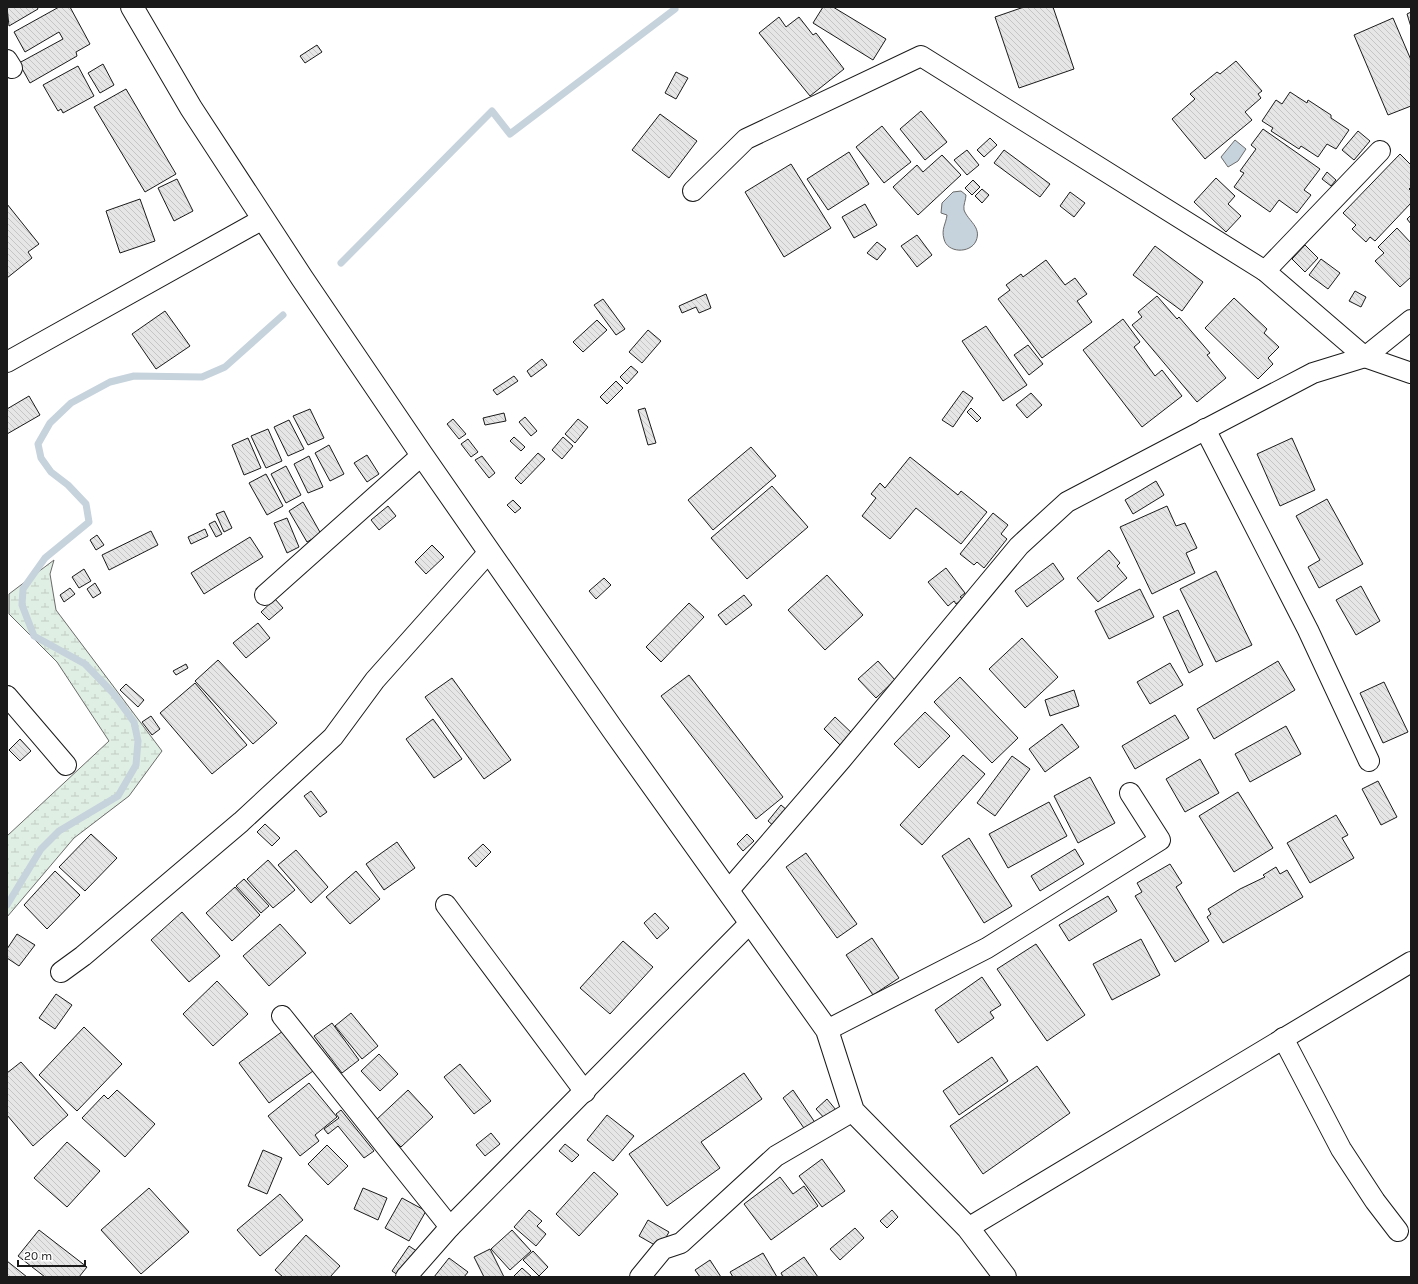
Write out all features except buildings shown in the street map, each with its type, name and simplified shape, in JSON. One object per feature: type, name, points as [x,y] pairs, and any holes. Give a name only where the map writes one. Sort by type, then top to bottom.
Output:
[{"type":"street","points":[[132,7],[191,108],[422,455],[613,730],[827,1030],[853,1111],[968,1228],[1005,1277]]},
{"type":"street","points":[[693,191],[746,139],[921,56],[1264,271],[1365,357],[1411,373]]},
{"type":"street","points":[[1264,271],[1380,151]]},
{"type":"street","points":[[7,362],[264,219]]},
{"type":"street","points":[[728,890],[841,760],[1019,546],[1067,502],[1313,373],[1365,357],[1411,320]]},
{"type":"street","points":[[1205,429],[1308,630],[1369,761]]},
{"type":"street","points":[[265,595],[422,455]]},
{"type":"street","points":[[61,972],[83,956],[241,822],[333,737],[375,680],[489,552]]},
{"type":"street","points":[[7,696],[66,765]]},
{"type":"street","points":[[827,1030],[987,948],[1160,840],[1130,793]]},
{"type":"street","points":[[446,905],[585,1092]]},
{"type":"street","points":[[406,1277],[450,1227],[585,1092],[751,922]]},
{"type":"street","points":[[968,1228],[1411,962]]},
{"type":"street","points":[[282,1016],[450,1227]]},
{"type":"street","points":[[1283,1038],[1340,1149],[1375,1201],[1398,1231]]},
{"type":"street","points":[[640,1277],[663,1249],[681,1243],[776,1156],[853,1111]]},
{"type":"green space","points":[[54,560],[50,574],[56,610],[162,751],[129,796],[74,838],[7,917],[7,836],[109,741],[57,662],[9,614],[9,594]]},
{"type":"shaded area","points":[[1235,140],[1246,149],[1238,161],[1228,167],[1221,157]]},
{"type":"shaded area","points":[[961,191],[966,195],[964,210],[974,224],[977,232],[976,241],[969,248],[964,250],[954,249],[946,244],[943,229],[947,215],[941,213],[942,203],[953,192]]},
{"type":"waterway","points":[[341,263],[492,111],[510,134],[675,9]]},
{"type":"waterway","points":[[7,905],[41,849],[59,831],[118,796],[136,765],[138,741],[134,722],[113,693],[85,664],[34,636],[22,605],[23,589],[45,558],[89,522],[86,504],[68,485],[51,472],[41,458],[38,444],[50,423],[71,403],[110,382],[134,376],[202,377],[225,367],[283,315]]}]
